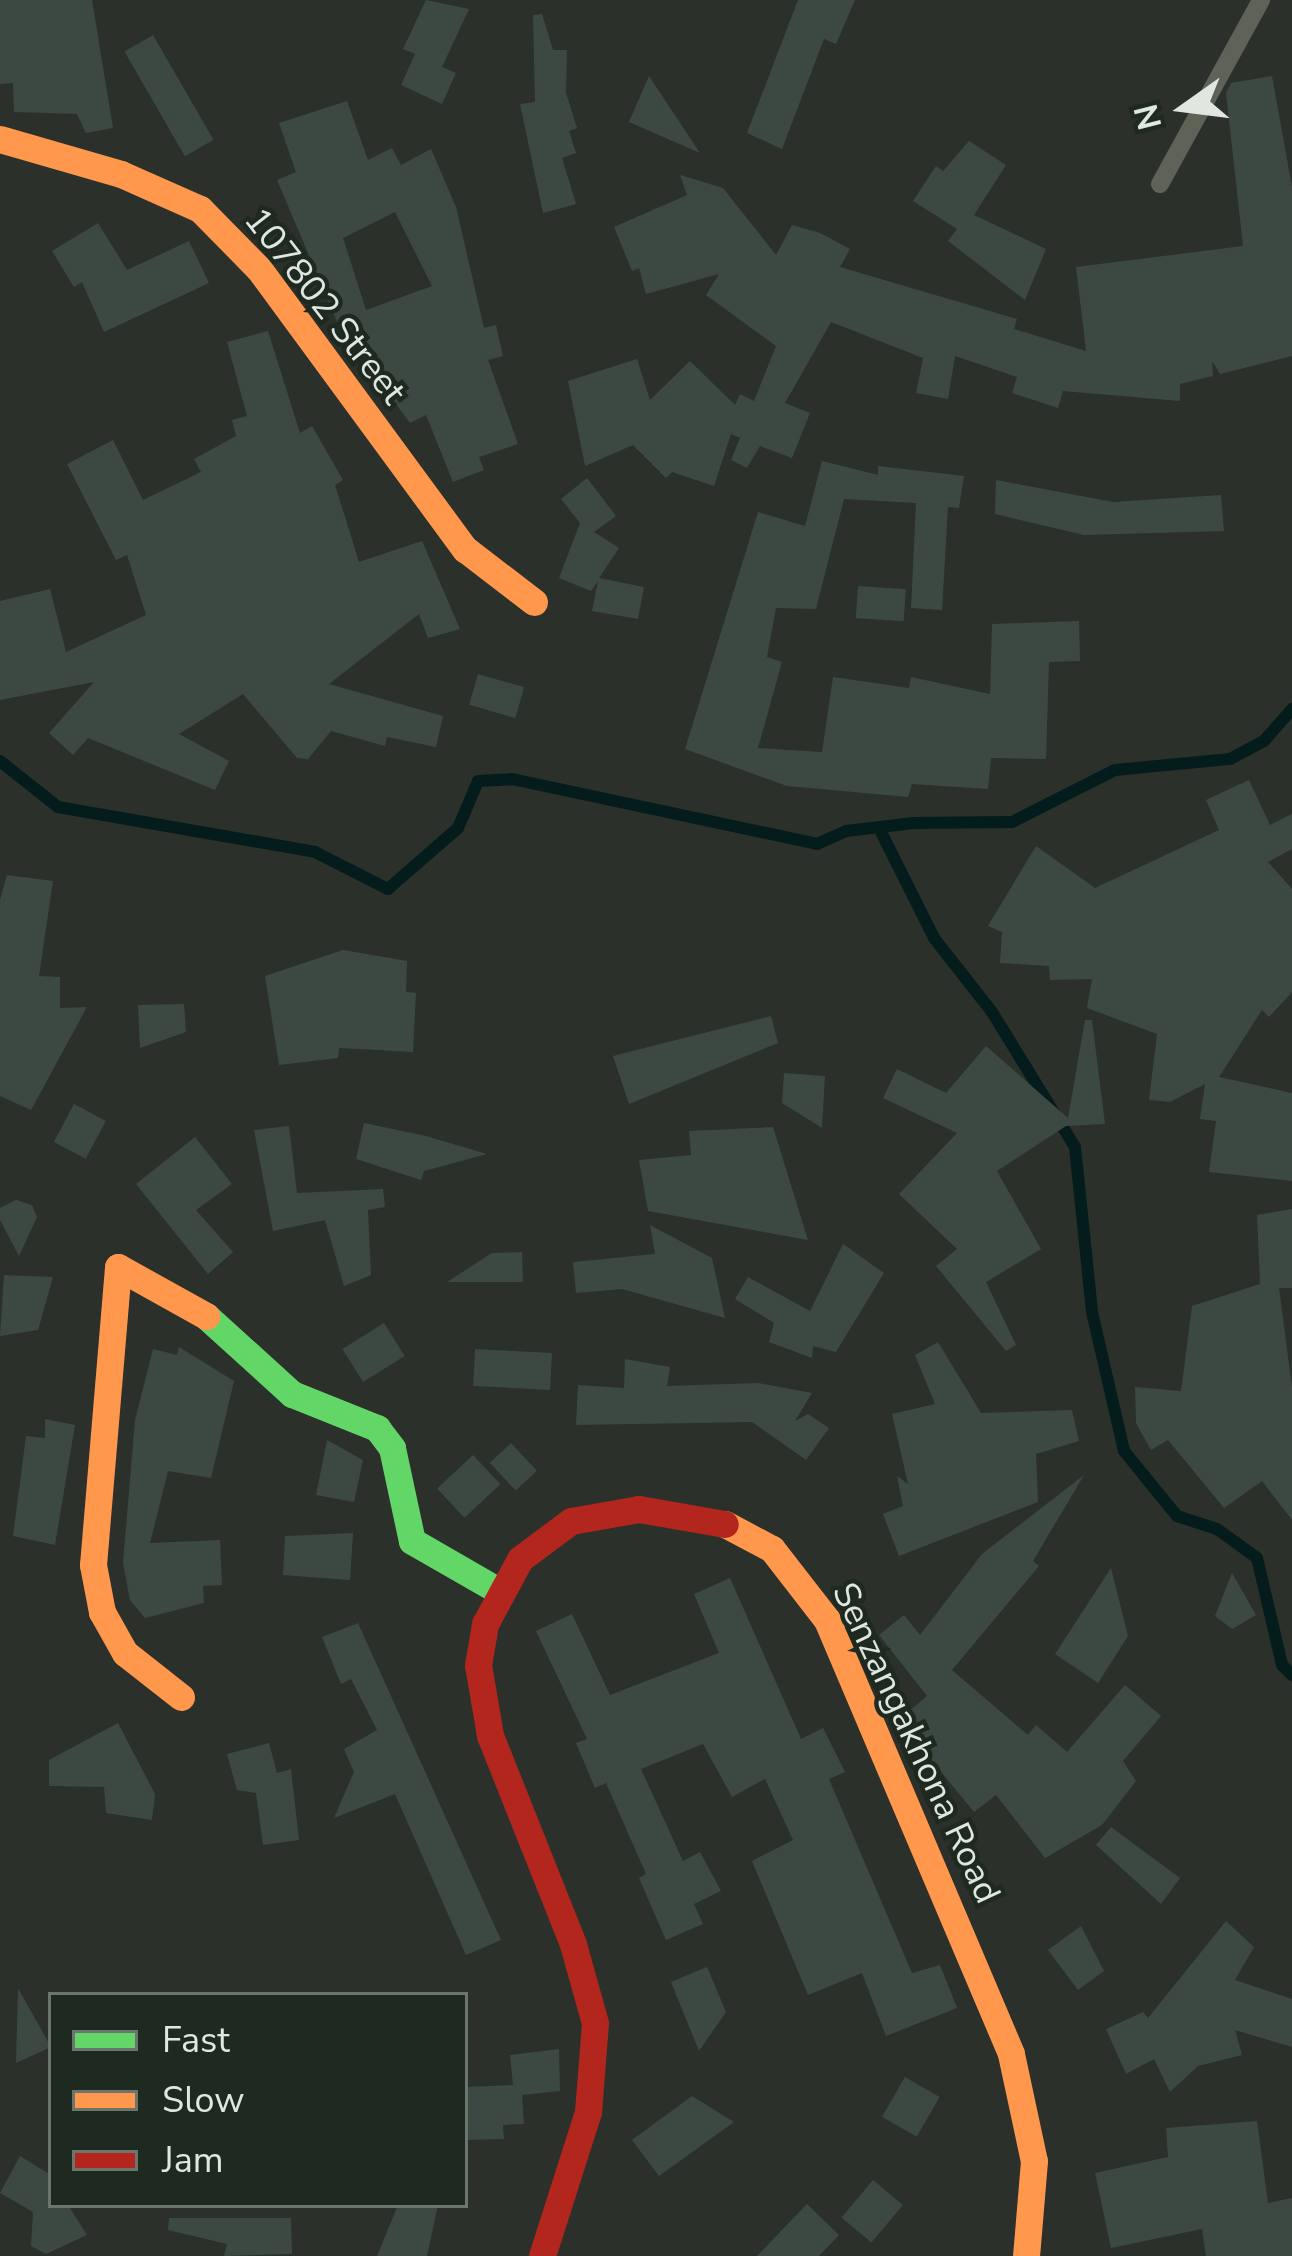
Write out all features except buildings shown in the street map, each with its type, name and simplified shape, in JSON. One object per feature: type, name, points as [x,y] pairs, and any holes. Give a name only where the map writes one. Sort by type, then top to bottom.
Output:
[{"type":"street","name":"107802 Street","points":[[0,139],[121,174],[200,209],[259,269],[465,549],[505,587],[534,602]]},
{"type":"street","points":[[181,1697],[125,1653],[102,1612],[93,1565],[118,1267],[193,1304],[292,1394],[377,1428],[392,1448],[412,1541],[499,1591]]},
{"type":"street","name":"Senzangakhona Road","points":[[542,2256],[588,2112],[595,2023],[574,1943],[479,1701],[478,1665],[499,1591],[545,1536],[571,1521],[639,1509],[735,1526],[800,1578],[827,1620],[925,1835],[1011,2054],[1034,2161],[1027,2256]]},
{"type":"lane","points":[[1160,184],[1261,0]]},
{"type":"waterway","points":[[0,761],[58,807],[315,852],[388,889],[458,828],[478,781],[512,779],[817,844],[846,831],[914,823],[1012,822],[1115,770],[1230,759],[1264,741],[1292,709]]},
{"type":"waterway","points":[[881,832],[934,938],[992,1012],[1075,1147],[1092,1312],[1124,1451],[1177,1516],[1217,1529],[1257,1558],[1282,1665],[1292,1675]]},
{"type":"traffic: fast","points":[[206,1316],[292,1394],[377,1428],[392,1448],[412,1541],[499,1591]]},
{"type":"traffic: slow","points":[[0,139],[121,174],[200,209],[259,269],[465,549],[534,602]]},
{"type":"traffic: slow","points":[[181,1697],[125,1653],[102,1612],[93,1565],[118,1267],[206,1316]]},
{"type":"traffic: slow","points":[[725,1524],[772,1549],[827,1620],[1011,2054],[1034,2161],[1026,2256]]},
{"type":"traffic: jam","points":[[542,2256],[588,2112],[595,2023],[573,1944],[490,1735],[478,1665],[485,1624],[520,1559],[571,1521],[639,1509],[725,1524]]}]
